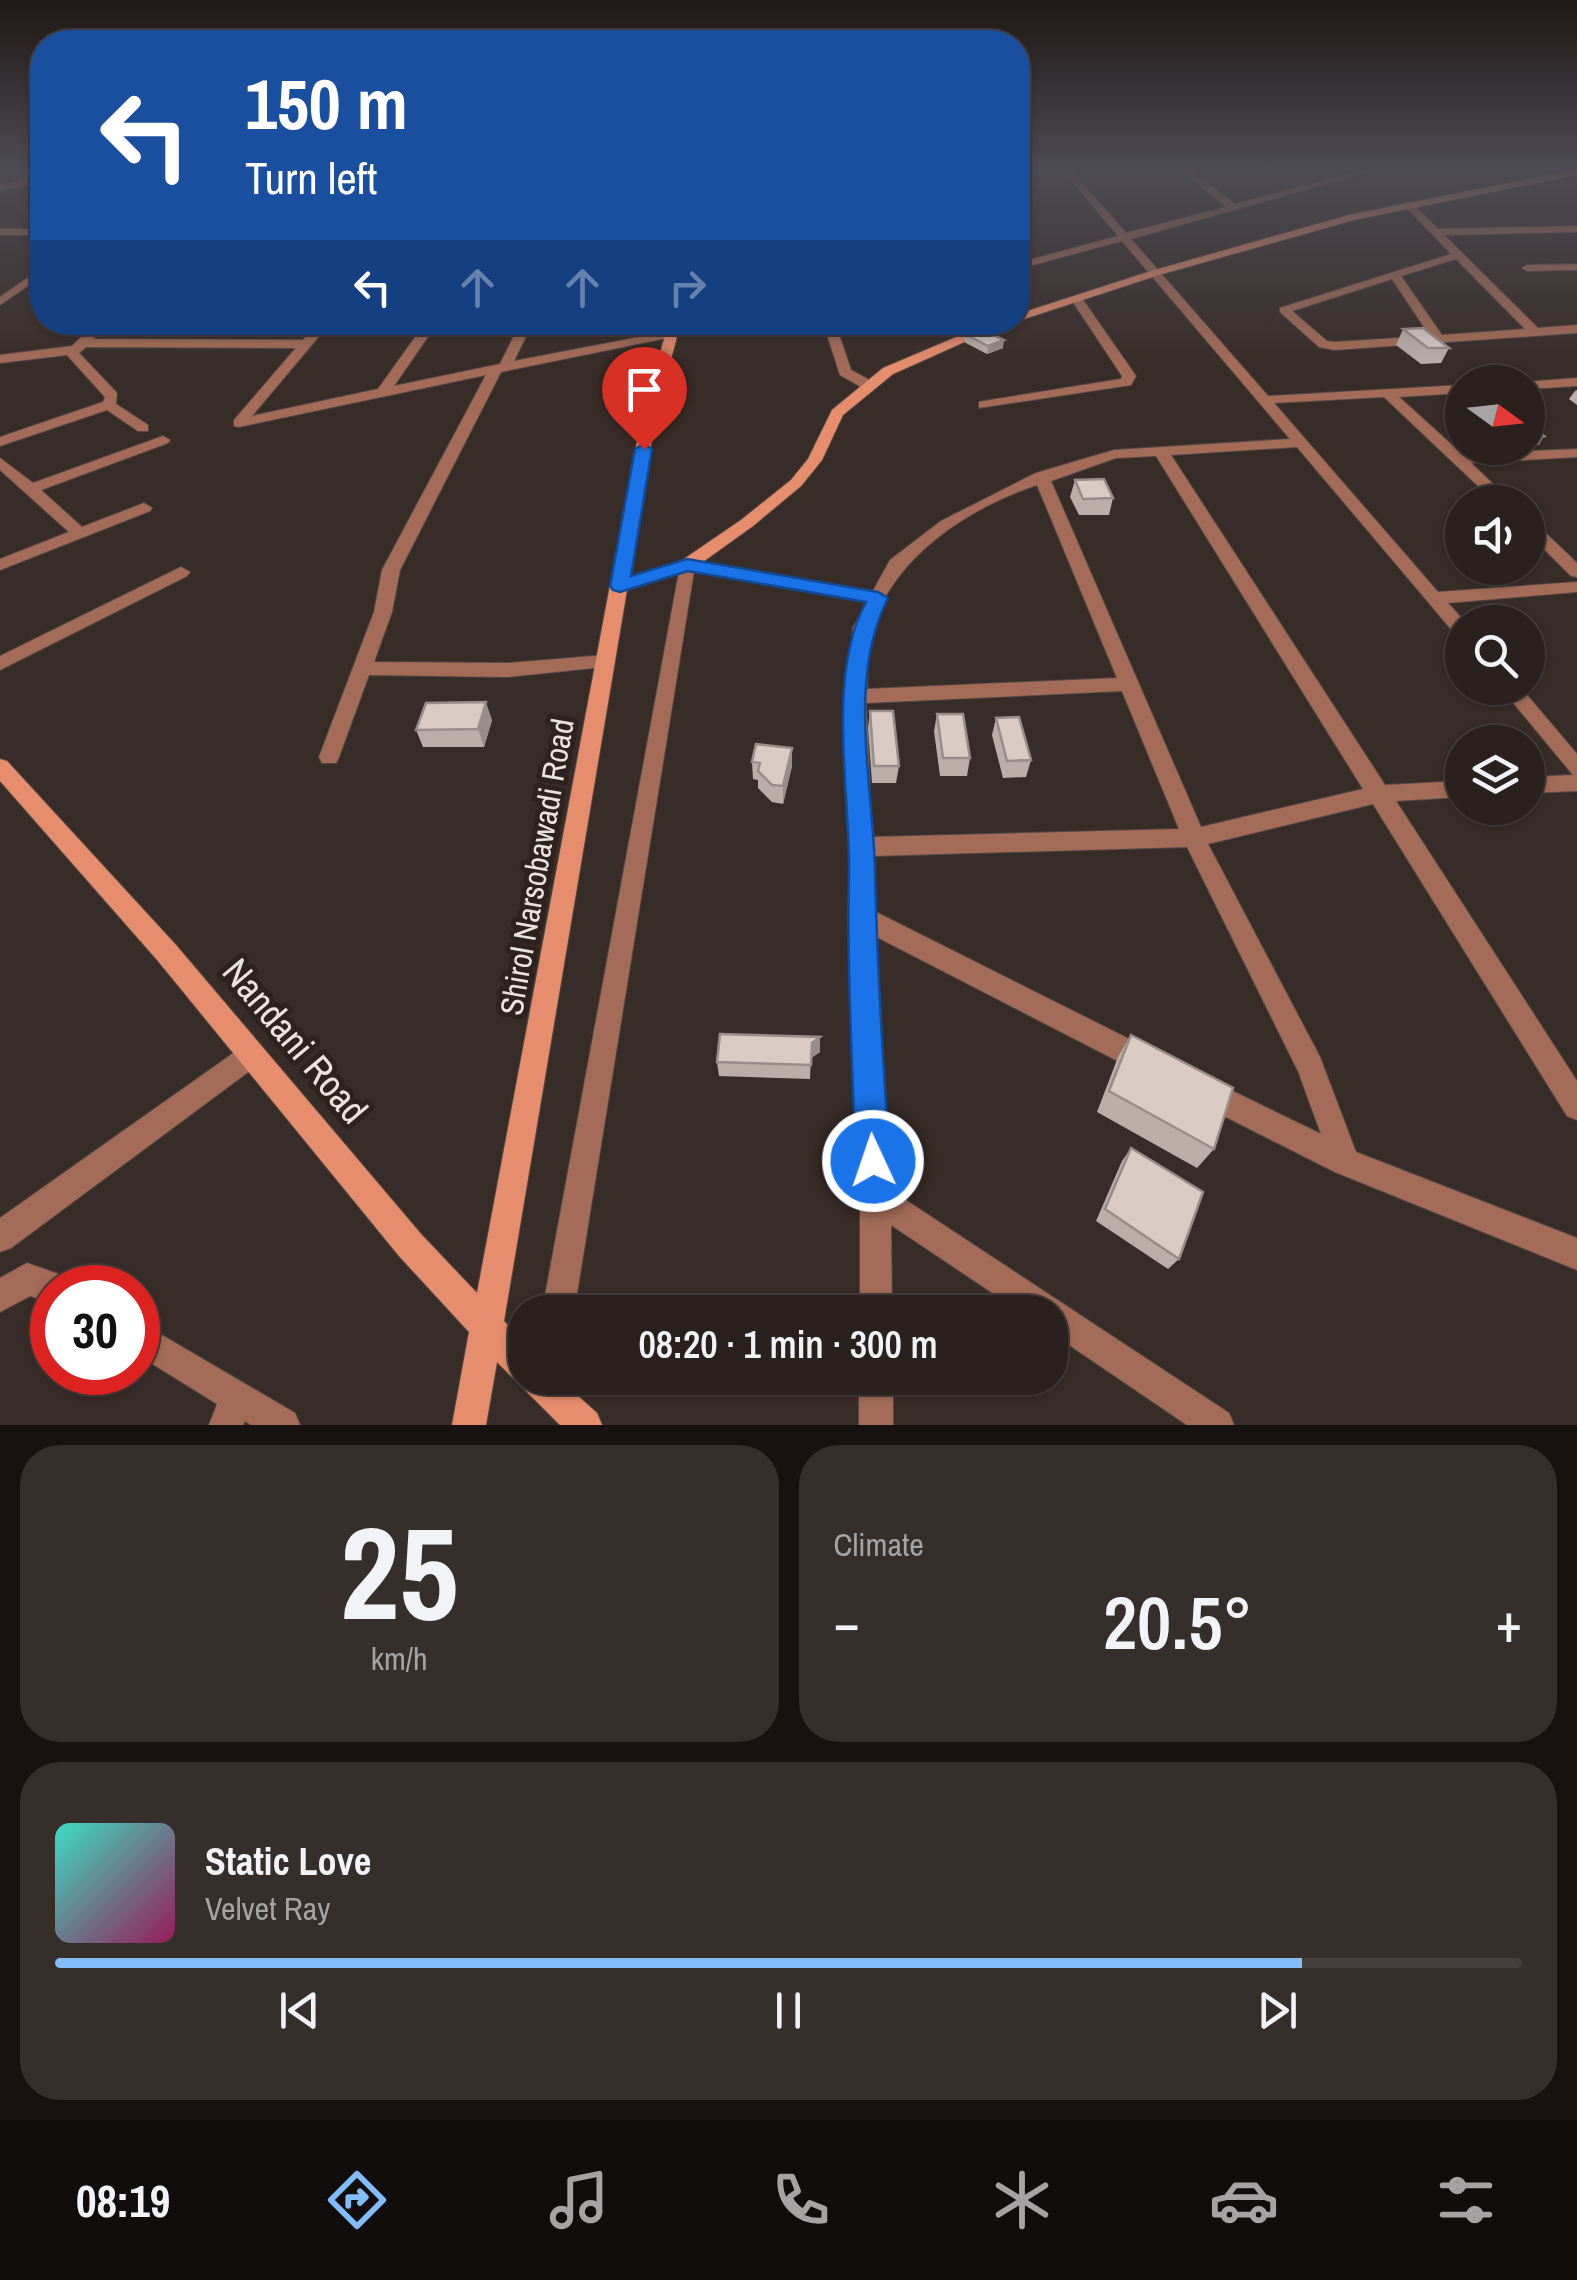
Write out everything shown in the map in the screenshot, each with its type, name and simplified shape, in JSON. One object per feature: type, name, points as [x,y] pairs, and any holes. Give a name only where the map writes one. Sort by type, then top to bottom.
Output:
[{"type":"street","points":[[1117,234],[1445,611]]},
{"type":"street","points":[[1030,263],[1133,234]]},
{"type":"street","points":[[1030,314],[1155,273],[1300,234]]},
{"type":"street","points":[[1437,234],[1534,332]]},
{"type":"street","points":[[1458,255],[1284,310],[1328,346],[1577,328]]},
{"type":"street","points":[[1527,268],[1577,266]]},
{"type":"street","points":[[1394,274],[1440,339]]},
{"type":"street","points":[[0,301],[30,280]]},
{"type":"street","points":[[984,405],[1128,379],[1077,298]]},
{"type":"street","points":[[77,346],[89,335]]},
{"type":"street","points":[[314,335],[239,423],[644,335]]},
{"type":"street","points":[[383,392],[423,335]]},
{"type":"street","points":[[329,757],[383,612],[391,570],[519,335]]},
{"type":"street","name":"Shirol Narsobawadi Road","points":[[470,1425],[650,414],[672,335]]},
{"type":"street","points":[[833,335],[845,372],[868,385]]},
{"type":"street","points":[[620,586],[687,565],[796,483],[814,460],[837,413],[868,385],[904,364],[973,335]]},
{"type":"street","points":[[4,362],[77,346],[204,337],[306,344]]},
{"type":"street","points":[[77,346],[112,396],[109,405]]},
{"type":"street","points":[[1545,384],[1577,382]]},
{"type":"street","points":[[1264,400],[1445,390]]},
{"type":"street","points":[[1387,393],[1445,446]]},
{"type":"street","points":[[109,405],[143,428]]},
{"type":"street","points":[[0,442],[109,405]]},
{"type":"street","points":[[33,488],[162,440]]},
{"type":"street","points":[[876,1295],[855,715],[862,628],[896,564],[947,524],[1042,476],[1114,454],[1299,443]]},
{"type":"street","points":[[1160,450],[1577,1106]]},
{"type":"street","points":[[1545,455],[1577,453]]},
{"type":"street","points":[[0,462],[80,532]]},
{"type":"street","points":[[1465,465],[1486,485]]},
{"type":"street","points":[[1042,476],[1194,838],[1310,1066],[1345,1162]]},
{"type":"street","points":[[0,565],[144,508]]},
{"type":"street","points":[[1545,541],[1577,572]]},
{"type":"street","points":[[687,565],[878,598]]},
{"type":"street","points":[[561,1295],[687,565]]},
{"type":"street","points":[[0,664],[182,572]]},
{"type":"street","points":[[1434,598],[1577,587]]},
{"type":"street","points":[[362,668],[507,670],[606,662]]},
{"type":"street","points":[[858,696],[1131,684]]},
{"type":"street","points":[[1524,705],[1577,768]]},
{"type":"street","name":"Nandani Road","points":[[0,767],[167,953],[249,1055],[488,1333],[508,1351]]},
{"type":"street","points":[[1545,784],[1577,783]]},
{"type":"street","points":[[859,847],[1194,838],[1376,794],[1445,790]]},
{"type":"street","points":[[860,916],[1345,1162],[1577,1254]]},
{"type":"street","points":[[0,1237],[249,1055]]},
{"type":"street","points":[[875,1197],[1022,1295]]},
{"type":"street","points":[[0,1296],[30,1279]]},
{"type":"street","points":[[1068,1326],[1218,1425]]},
{"type":"street","points":[[160,1355],[232,1411],[283,1425]]},
{"type":"street","name":"Nandani Road","points":[[555,1395],[585,1425]]},
{"type":"street","points":[[876,1395],[876,1425]]},
{"type":"building","points":[[1423,328],[1449,348],[1428,348],[1403,329]]},
{"type":"building","points":[[967,335],[994,335],[1004,340],[988,346]]},
{"type":"building","points":[[1104,479],[1113,498],[1083,499],[1075,480]]},
{"type":"building","points":[[486,702],[478,729],[416,730],[426,703]]},
{"type":"building","points":[[870,711],[893,711],[899,766],[874,766]]},
{"type":"building","points":[[937,714],[963,714],[970,758],[943,758]]},
{"type":"building","points":[[1019,717],[1031,760],[1007,761],[996,718]]},
{"type":"building","points":[[756,744],[792,748],[783,786],[772,785],[758,771],[760,763],[752,762]]},
{"type":"building","points":[[720,1034],[820,1037],[812,1043],[811,1065],[717,1062]]},
{"type":"building","points":[[1131,1035],[1233,1088],[1214,1149],[1109,1091]]},
{"type":"building","points":[[1131,1148],[1203,1192],[1179,1259],[1105,1209]]},
{"type":"route","points":[[644,449],[620,586],[687,565],[878,598],[862,628],[855,715],[862,872],[860,916],[873,1161]]}]
